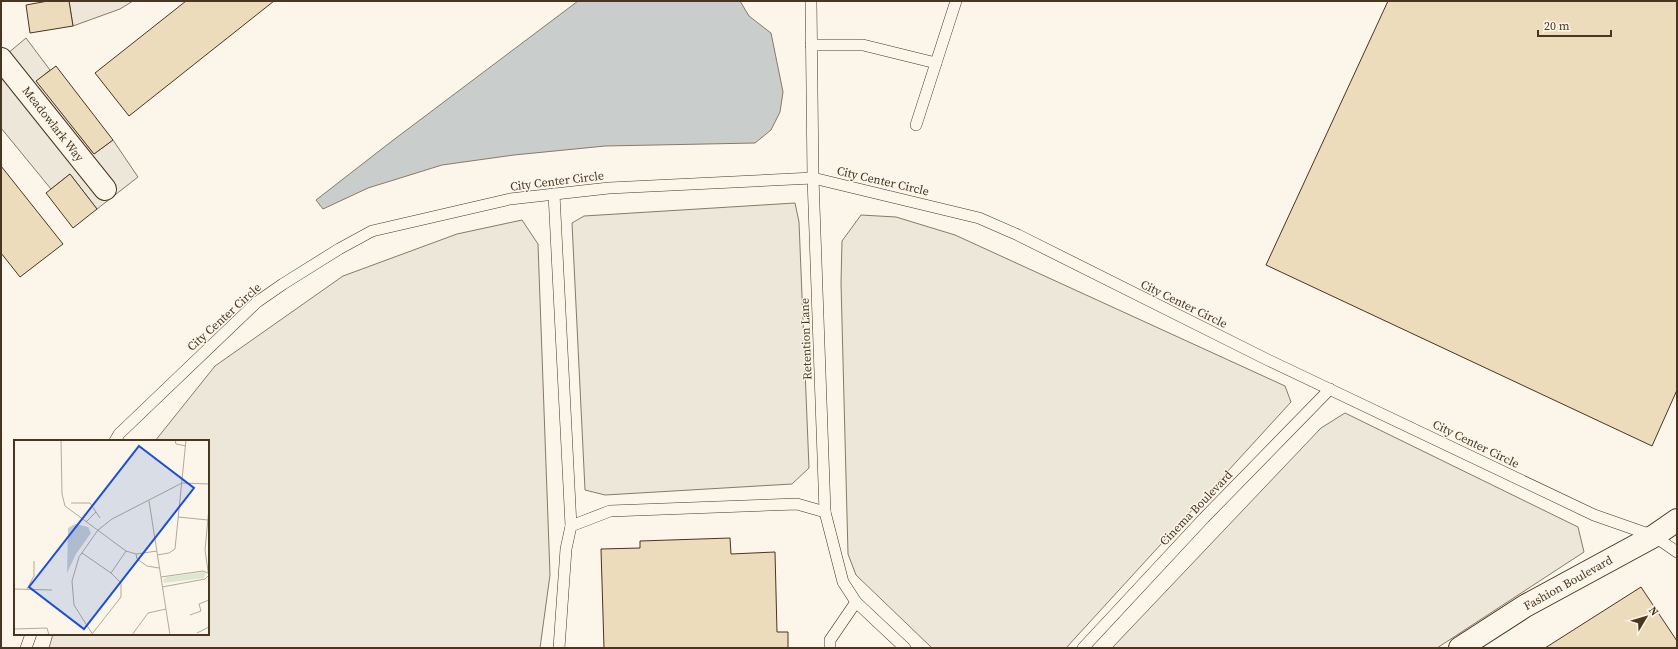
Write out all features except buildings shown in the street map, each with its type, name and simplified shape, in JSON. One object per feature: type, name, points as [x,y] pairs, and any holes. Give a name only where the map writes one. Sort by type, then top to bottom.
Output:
[{"type":"street","name":"Meadowlark Way","points":[[1,59],[105,189]]},
{"type":"street","name":"Fashion Boulevard","points":[[1460,648],[1525,606],[1654,536],[1677,520]]},
{"type":"lane","name":"Retention Lane","points":[[811,1],[813,178],[825,512],[843,582],[856,602],[905,648]]},
{"type":"lane","points":[[916,125],[956,1]]},
{"type":"lane","points":[[811,46],[863,45],[936,64]]},
{"type":"lane","name":"City Center Circle","points":[[116,440],[119,434],[257,302],[339,249],[372,231],[510,199],[609,188],[813,178],[979,218],[1330,389],[1594,515],[1654,536],[1677,552]]},
{"type":"lane","points":[[554,194],[571,526],[566,550],[559,648]]},
{"type":"lane","name":"Cinema Boulevard","points":[[1083,648],[1204,518],[1330,389]]},
{"type":"lane","points":[[571,526],[610,511],[797,504],[825,512]]},
{"type":"lane","points":[[830,648],[830,640],[856,602]]},
{"type":"lane","points":[[26,648],[31,635]]},
{"type":"shaded area","points":[[69,1],[133,1],[120,9],[73,26]]},
{"type":"shaded area","points":[[578,1],[740,1],[749,16],[771,33],[783,92],[780,112],[771,130],[755,143],[605,146],[514,155],[442,165],[368,188],[323,209],[316,200]]},
{"type":"shaded area","points":[[26,38],[50,70],[37,81],[94,154],[113,140],[138,177],[97,209],[70,174],[51,189],[1,128],[1,59]]},
{"type":"shaded area","points":[[795,203],[799,222],[809,468],[792,484],[605,495],[585,490],[572,223],[584,216]]},
{"type":"shaded area","points":[[861,215],[896,217],[955,235],[1285,386],[1291,402],[1066,648],[932,648],[856,575],[848,554],[841,283],[842,241]]},
{"type":"shaded area","points":[[522,220],[538,244],[550,575],[540,648],[49,648],[53,635],[209,635],[209,440],[156,440],[215,366],[343,276],[457,234]]},
{"type":"shaded area","points":[[1345,413],[1578,527],[1584,552],[1437,648],[1112,648],[1321,428]]}]
